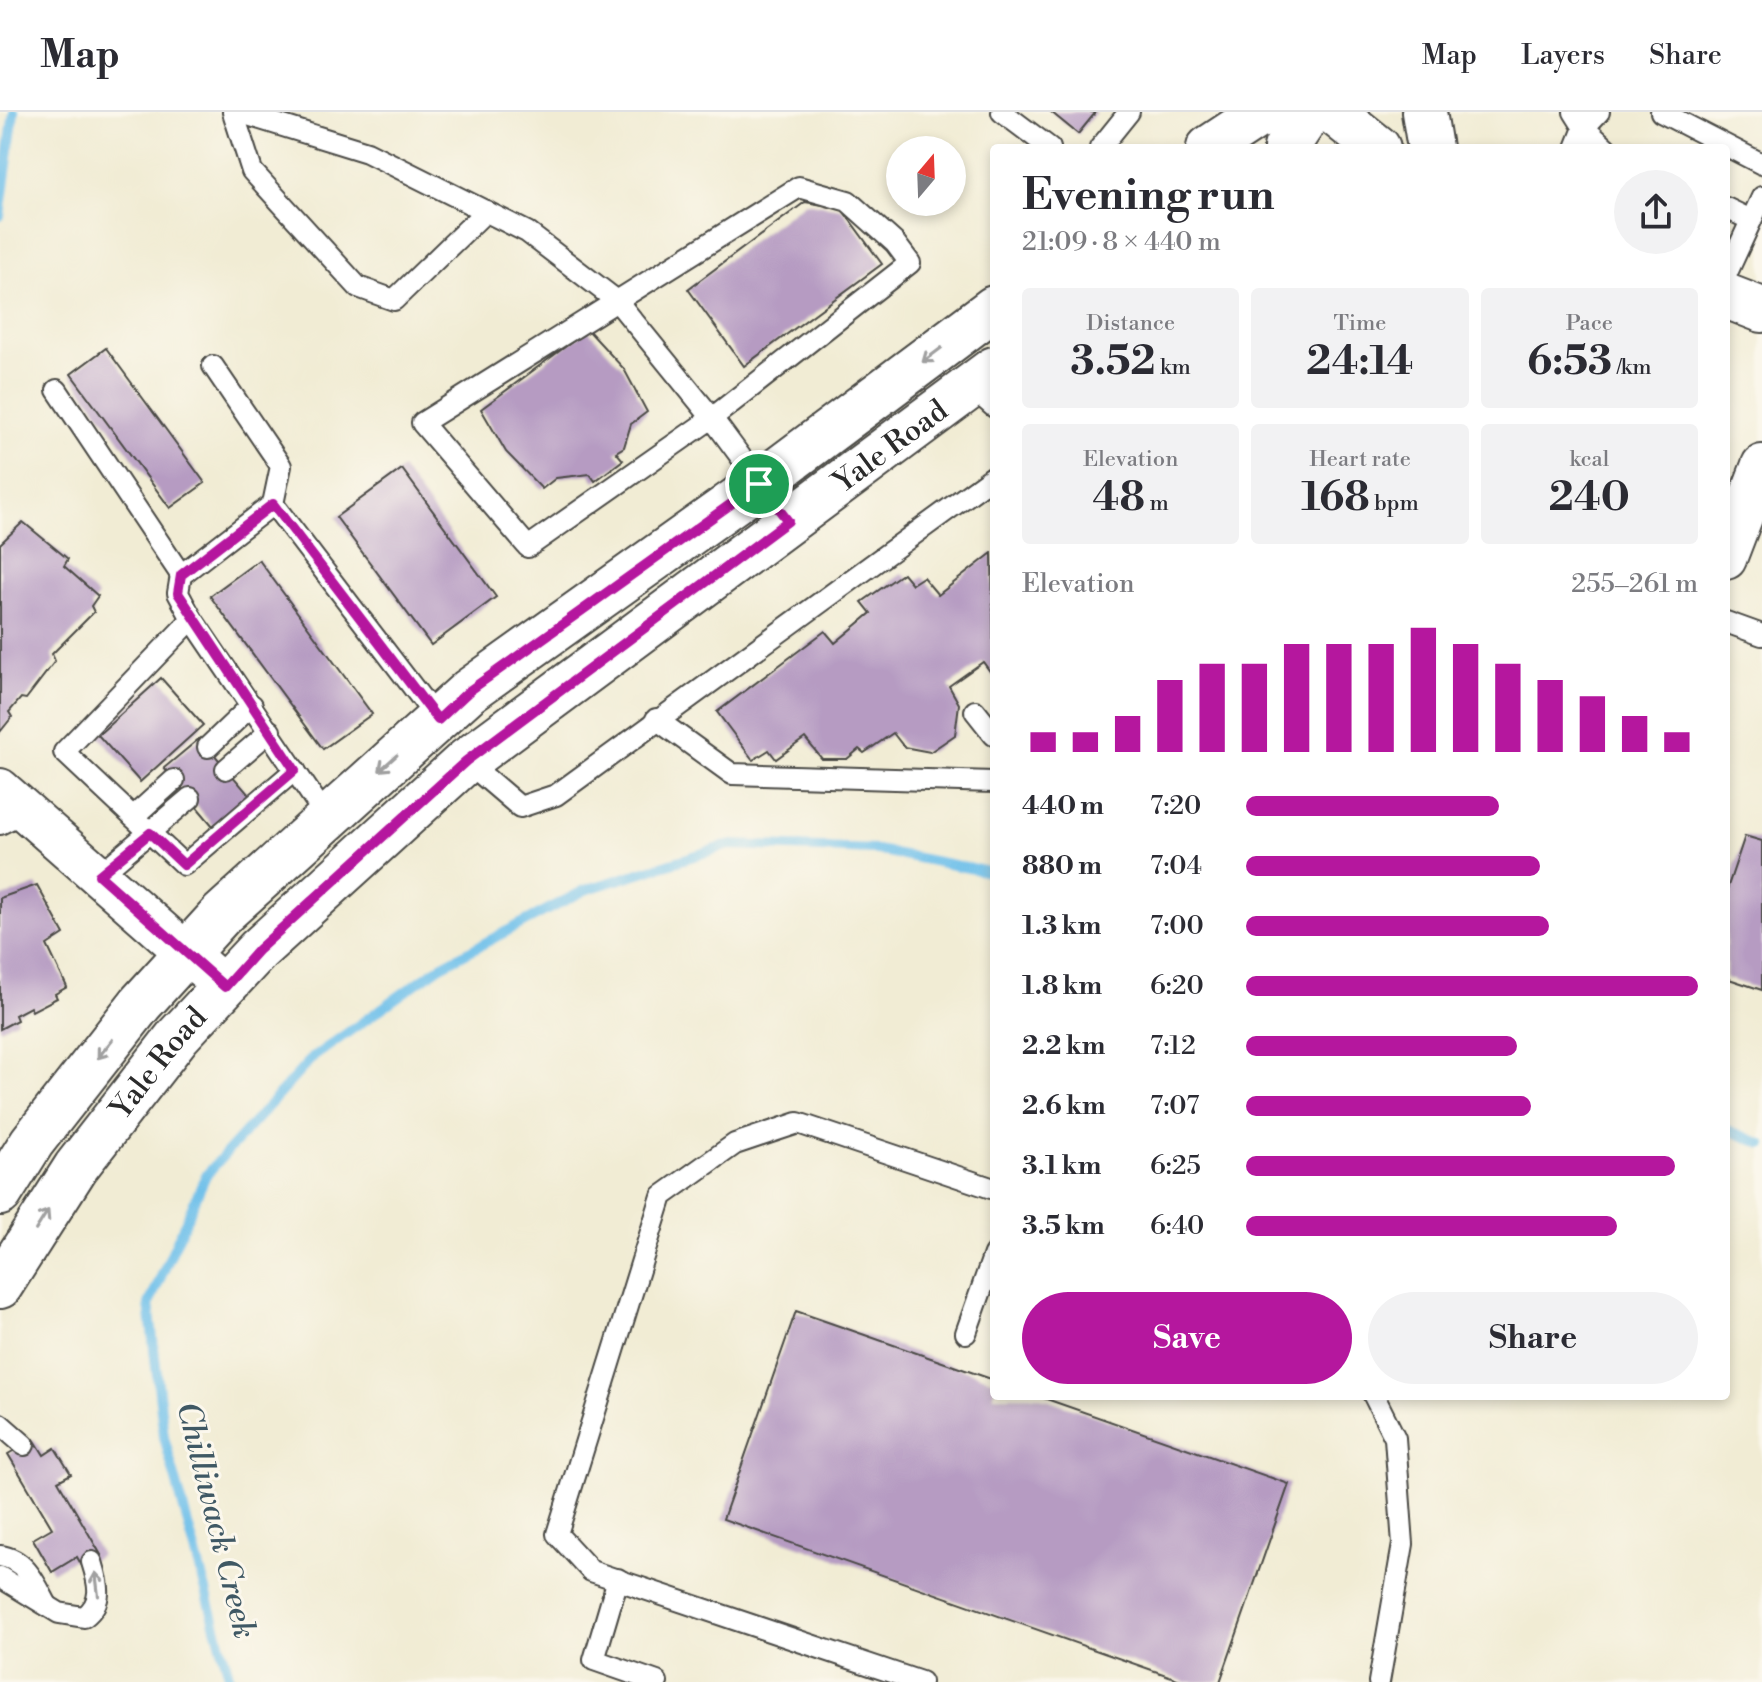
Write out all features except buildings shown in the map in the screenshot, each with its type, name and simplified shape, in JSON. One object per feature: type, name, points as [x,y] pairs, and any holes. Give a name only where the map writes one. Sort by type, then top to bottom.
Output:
[{"type":"main road","points":[[1203,144],[1204,112]]},
{"type":"main road","points":[[1215,144],[1256,117],[1274,112]]},
{"type":"main road","points":[[1289,144],[1310,112]]},
{"type":"main road","points":[[1333,112],[1373,144]]},
{"type":"main road","points":[[1424,112],[1429,144]]},
{"type":"main road","points":[[1730,298],[1762,310]]},
{"type":"main road","name":"Yale Road","points":[[0,1193],[32,1142],[141,1003],[222,914],[469,691],[759,484],[990,311]]},
{"type":"main road","name":"Yale Road","points":[[0,1286],[76,1167],[178,1036],[258,950],[466,761],[788,521],[986,387]]},
{"type":"street","points":[[1730,552],[1755,506],[1762,465]]},
{"type":"street","points":[[9,808],[99,875],[225,987]]},
{"type":"lane","points":[[235,112],[252,171],[358,287],[394,300],[486,211]]},
{"type":"lane","points":[[235,112],[367,152],[527,232],[617,301],[712,418],[788,521]]},
{"type":"lane","points":[[1002,112],[1045,144]]},
{"type":"lane","points":[[1103,144],[1129,112]]},
{"type":"lane","points":[[1579,120],[1599,112]]},
{"type":"lane","points":[[1661,112],[1723,144]]},
{"type":"lane","points":[[1576,144],[1579,120]]},
{"type":"lane","points":[[1579,120],[1602,144]]},
{"type":"lane","points":[[1730,148],[1762,164]]},
{"type":"lane","points":[[799,187],[848,201],[895,243],[910,263],[712,418],[528,547],[422,423],[617,301],[799,187]]},
{"type":"lane","points":[[1730,266],[1762,197]]},
{"type":"lane","points":[[1730,210],[1751,220]]},
{"type":"lane","points":[[213,366],[281,466],[273,504],[181,575],[178,593],[192,619],[327,818]]},
{"type":"lane","points":[[57,390],[181,575]]},
{"type":"lane","points":[[466,761],[520,807],[556,795],[656,719],[990,479]]},
{"type":"lane","points":[[273,504],[438,720]]},
{"type":"lane","points":[[192,619],[64,752],[184,865],[295,770]]},
{"type":"lane","points":[[1730,623],[1762,635]]},
{"type":"lane","points":[[208,747],[252,705]]},
{"type":"lane","points":[[975,711],[990,730]]},
{"type":"lane","points":[[656,719],[732,774],[990,782]]},
{"type":"lane","points":[[226,769],[270,731]]},
{"type":"lane","points":[[133,817],[174,780]]},
{"type":"lane","points":[[99,875],[190,798]]},
{"type":"lane","points":[[921,1682],[591,1571],[557,1534],[662,1196],[735,1144],[798,1123],[990,1188]]},
{"type":"lane","points":[[966,1333],[990,1265]]},
{"type":"lane","points":[[1376,1400],[1395,1438],[1403,1544],[1379,1682]]},
{"type":"lane","points":[[0,1424],[24,1445]]},
{"type":"lane","points":[[0,1556],[9,1557],[26,1569],[47,1605]]},
{"type":"lane","points":[[0,1577],[71,1617],[84,1617],[95,1609],[98,1581],[92,1562]]},
{"type":"lane","points":[[618,1579],[594,1660],[657,1682]]},
{"type":"waterway","name":"Chilliwack Creek","points":[[0,216],[14,112]]},
{"type":"waterway","name":"Chilliwack Creek","points":[[231,1682],[164,1437],[149,1304],[206,1175],[312,1058],[441,966],[585,890],[729,845],[877,850],[990,872]]},
{"type":"waterway","name":"Chilliwack Creek","points":[[1730,1131],[1762,1144]]},
{"type":"route","points":[[759,484],[788,521],[466,761],[258,950],[225,987],[99,875],[150,833],[184,865],[295,770],[192,619],[178,593],[181,575],[273,504],[438,720],[469,691],[759,484]]}]
